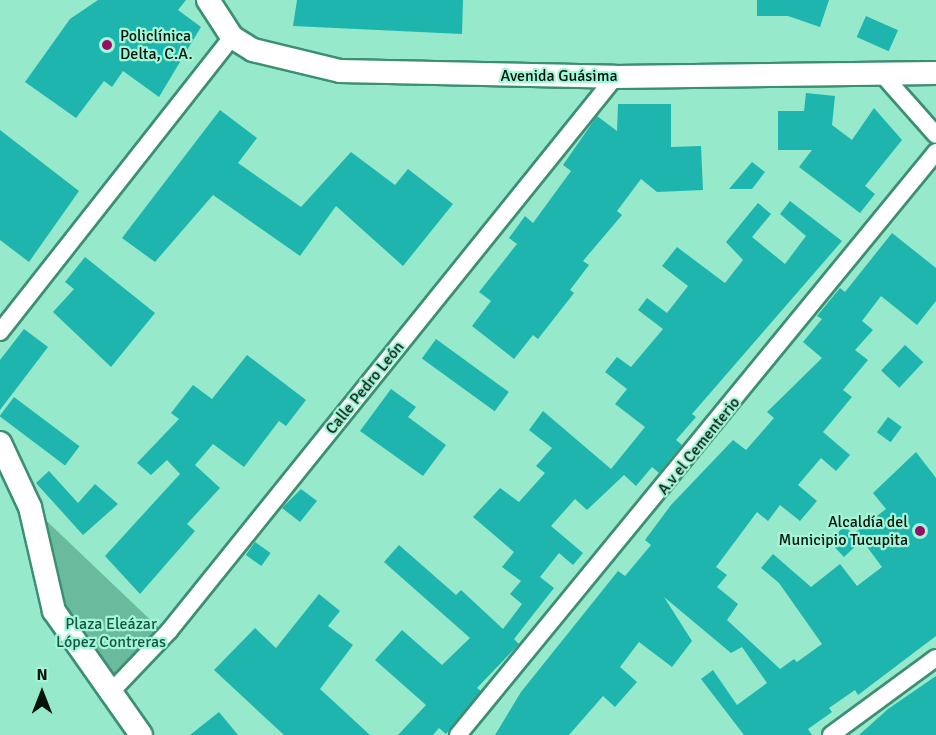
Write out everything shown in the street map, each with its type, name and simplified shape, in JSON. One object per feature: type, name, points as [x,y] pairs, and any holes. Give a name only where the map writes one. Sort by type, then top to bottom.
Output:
[{"type":"main road","points":[[208,0],[232,37]]},
{"type":"main road","name":"Avenida Guásima","points":[[232,37],[282,60],[340,71],[615,77],[936,73]]},
{"type":"main road","points":[[0,443],[30,507],[54,611],[109,694],[141,735]]},
{"type":"street","points":[[0,332],[232,37]]},
{"type":"street","points":[[882,74],[936,135]]},
{"type":"street","name":"Calle Pedro León","points":[[109,694],[169,631],[615,77]]},
{"type":"street","name":"A.v el Cementerio","points":[[458,735],[936,152]]},
{"type":"street","points":[[831,735],[936,658]]},
{"type":"green space","name":"Plaza Eleázar López Contreras","points":[[33,508],[161,630],[109,694],[54,611]]},
{"type":"building","points":[[98,0],[186,0],[178,10],[201,27],[159,97],[123,71],[112,87],[104,81],[76,118],[25,82],[70,19]]},
{"type":"building","points":[[297,0],[463,0],[462,34],[293,26]]},
{"type":"building","points":[[757,0],[829,0],[820,27],[788,16],[757,16]]},
{"type":"building","points":[[866,16],[898,30],[889,51],[857,37]]},
{"type":"building","points":[[806,93],[835,96],[832,125],[852,140],[874,108],[902,140],[865,186],[875,194],[860,213],[799,167],[812,150],[778,150],[778,111],[804,111]]},
{"type":"building","points":[[618,104],[671,104],[671,147],[701,146],[703,190],[657,192],[641,179],[617,211],[622,215],[583,261],[589,265],[570,290],[574,293],[538,339],[533,335],[514,359],[472,326],[491,301],[479,292],[517,244],[509,238],[525,216],[533,223],[571,171],[563,165],[597,116],[617,131]]},
{"type":"building","points":[[220,110],[257,138],[238,163],[301,207],[351,152],[395,185],[408,169],[453,204],[403,266],[336,206],[300,256],[213,195],[155,262],[122,238]]},
{"type":"building","points":[[0,130],[79,191],[29,262],[0,240]]},
{"type":"building","points":[[752,162],[765,172],[752,189],[729,189]]},
{"type":"building","points":[[790,201],[842,241],[692,414],[696,417],[676,440],[682,445],[659,473],[652,467],[636,486],[624,475],[587,510],[575,499],[551,526],[583,553],[573,565],[559,553],[540,577],[554,588],[514,639],[519,644],[477,688],[481,691],[446,734],[439,728],[433,735],[398,735],[426,705],[375,660],[402,630],[442,665],[470,638],[384,562],[399,545],[456,595],[461,590],[503,629],[522,604],[510,594],[521,581],[502,567],[514,552],[473,517],[500,488],[519,502],[545,473],[536,466],[552,448],[529,430],[543,411],[611,469],[645,427],[615,404],[627,389],[605,372],[617,357],[631,367],[663,329],[638,310],[647,298],[667,313],[688,286],[662,266],[677,247],[725,283],[743,260],[726,242],[758,203],[771,214],[752,237],[785,264],[806,236],[780,214]]},
{"type":"building","points":[[892,233],[936,268],[936,301],[917,325],[881,296],[862,321],[873,330],[855,350],[868,360],[843,390],[852,397],[823,432],[850,455],[836,471],[821,458],[798,485],[817,501],[800,521],[780,505],[768,521],[757,512],[716,567],[727,575],[717,587],[738,604],[727,620],[780,669],[794,659],[797,662],[822,644],[779,583],[761,568],[773,554],[811,587],[840,564],[857,586],[882,567],[856,532],[886,509],[873,493],[916,452],[936,478],[936,636],[858,695],[855,690],[829,708],[832,712],[808,729],[812,735],[744,735],[701,679],[713,670],[737,705],[767,683],[742,647],[731,653],[664,597],[692,641],[672,667],[639,642],[620,667],[637,682],[615,707],[603,696],[569,735],[495,735],[521,692],[618,571],[625,576],[651,545],[645,540],[671,505],[733,440],[746,450],[774,418],[767,412],[822,358],[803,342],[822,319],[817,316],[840,288],[845,292]]},
{"type":"building","points":[[85,257],[155,313],[111,367],[53,312],[74,289],[65,282]]},
{"type":"building","points":[[24,329],[48,347],[0,410],[0,360]]},
{"type":"building","points":[[436,339],[509,392],[495,411],[422,358]]},
{"type":"building","points":[[905,345],[923,362],[899,388],[881,371]]},
{"type":"building","points":[[247,355],[306,400],[286,426],[279,421],[244,467],[213,444],[195,465],[220,488],[187,524],[195,531],[140,594],[105,556],[180,474],[167,460],[151,475],[137,463],[179,419],[171,413],[193,385],[212,399]]},
{"type":"building","points":[[391,389],[416,407],[408,417],[446,445],[423,476],[360,431]]},
{"type":"building","points":[[14,397],[79,446],[65,466],[0,417]]},
{"type":"building","points":[[888,417],[902,427],[891,442],[877,432]]},
{"type":"building","points":[[49,471],[78,503],[95,484],[118,504],[83,535],[36,483]]},
{"type":"building","points":[[301,489],[317,501],[300,522],[282,508]]},
{"type":"building","points":[[845,526],[860,542],[844,557],[829,541]]},
{"type":"building","points":[[255,542],[271,553],[261,566],[246,555]]},
{"type":"building","points":[[319,594],[340,611],[328,626],[353,645],[320,689],[370,735],[284,735],[214,670],[255,628],[276,648]]},
{"type":"building","points":[[936,676],[936,735],[859,735],[888,709]]},
{"type":"building","points":[[219,712],[238,735],[190,735]]},
{"type":"place","name":"Policlínica Delta, C.A.","points":[[107,45]]},
{"type":"place","name":"Alcaldía del Municipio Tucupita","points":[[920,531]]}]
